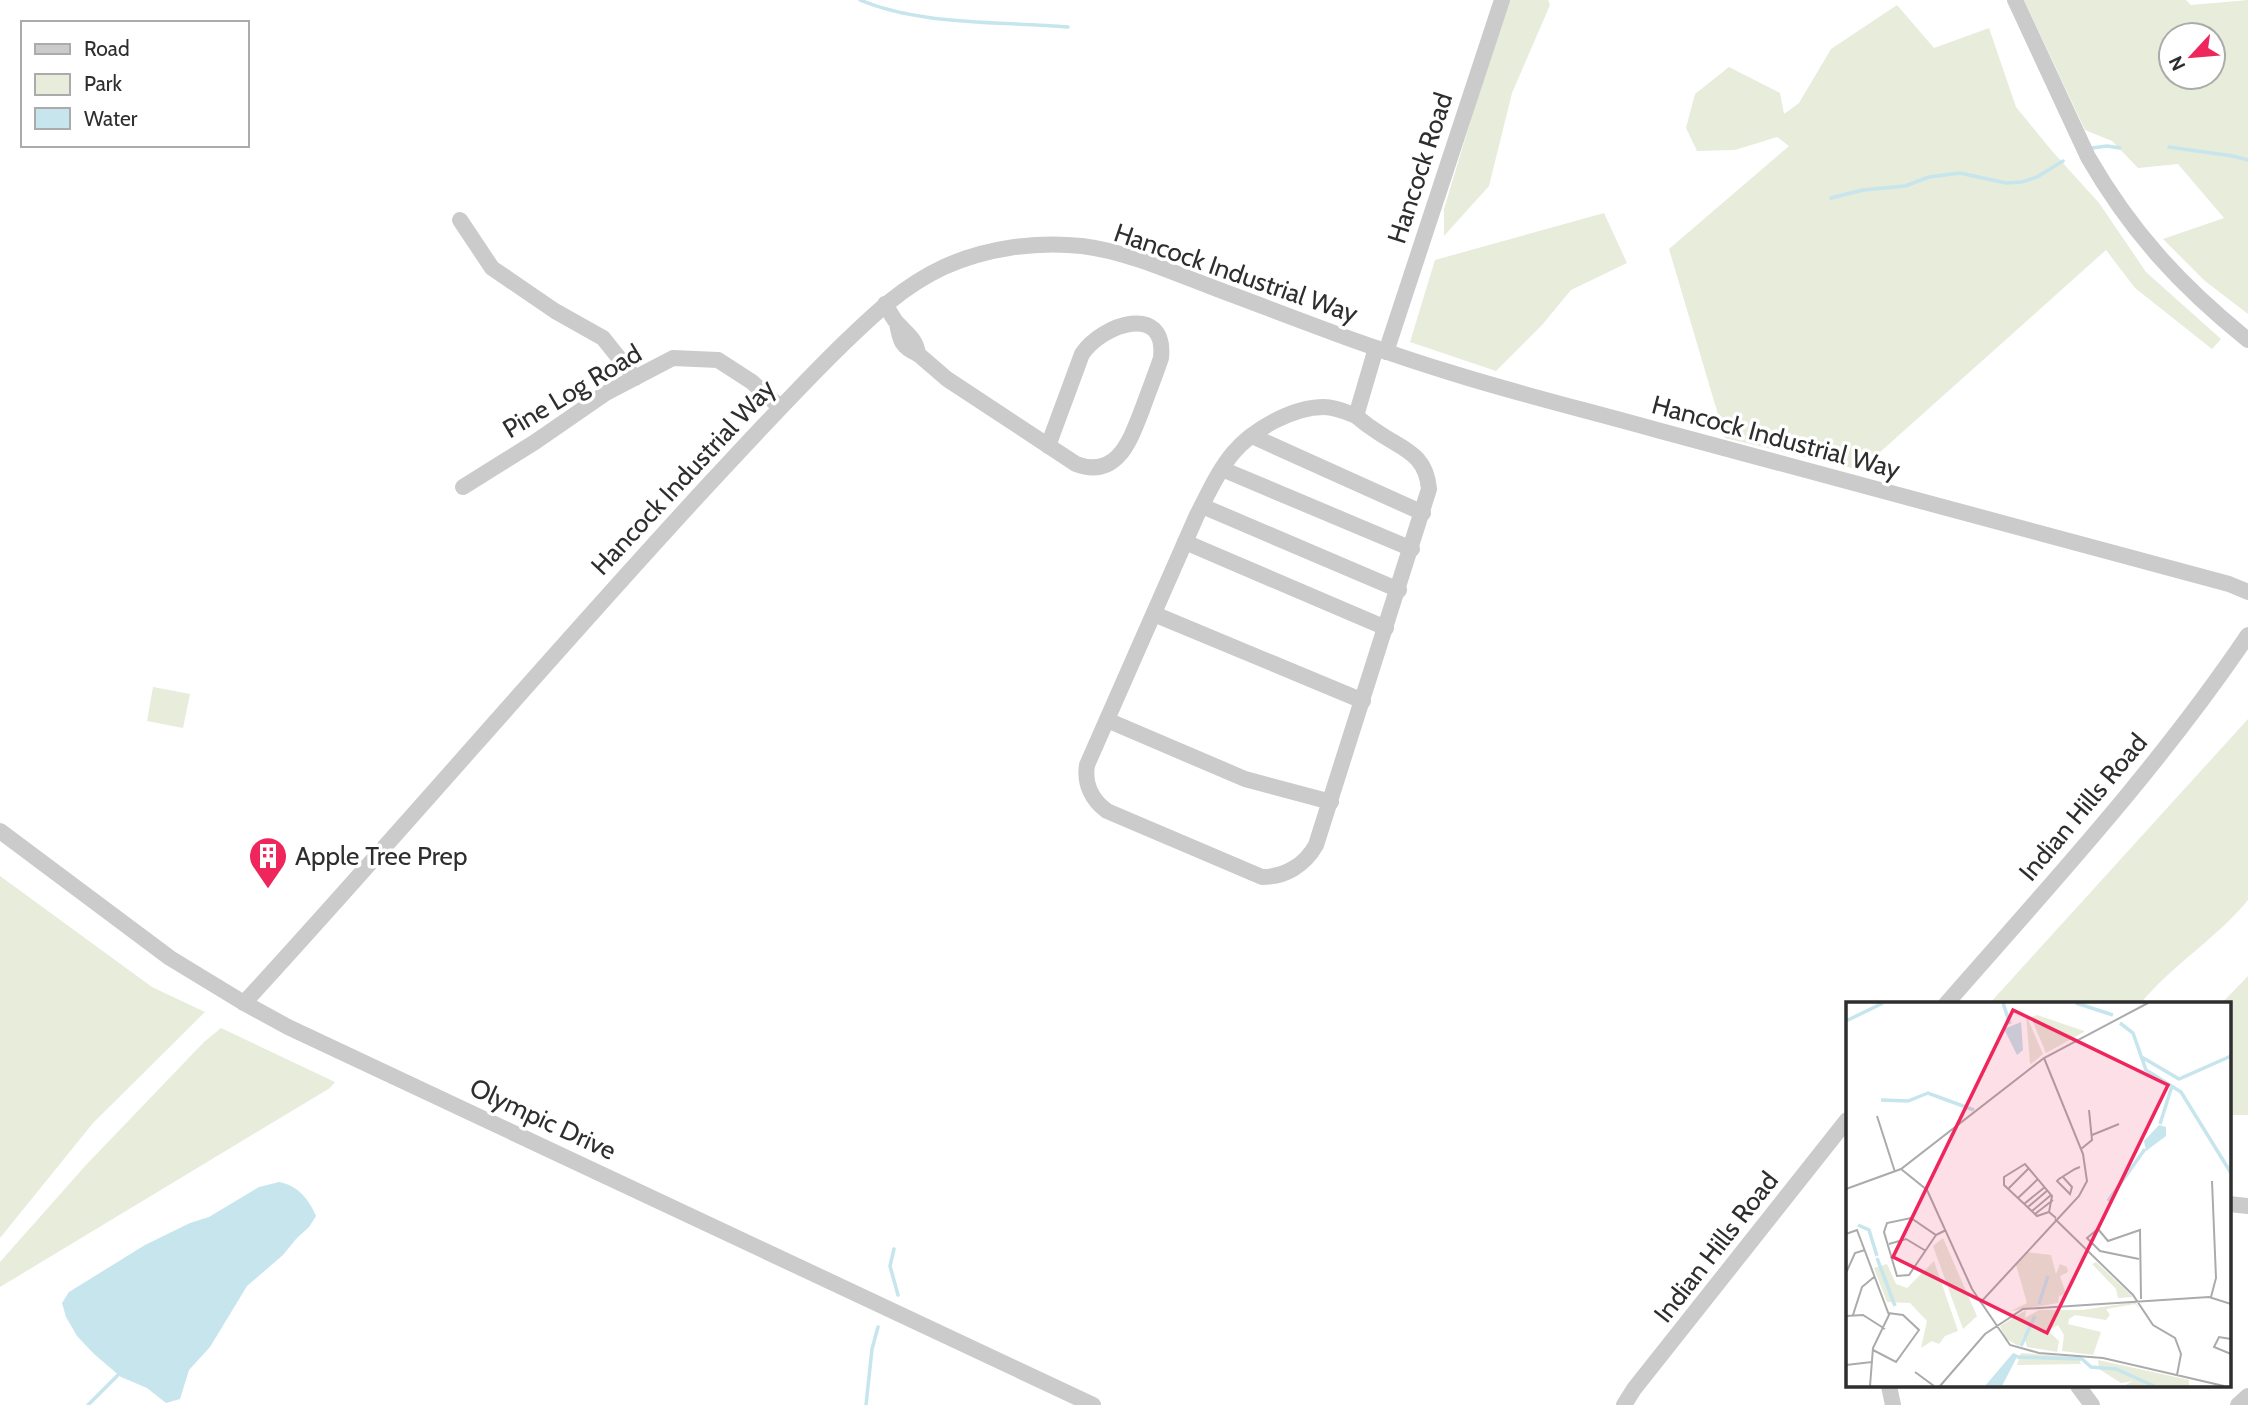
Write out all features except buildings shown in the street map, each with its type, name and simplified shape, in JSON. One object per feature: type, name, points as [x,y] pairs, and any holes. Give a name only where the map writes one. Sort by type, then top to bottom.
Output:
[{"type":"street","name":"Hancock Road","points":[[1356,416],[1502,0]]},
{"type":"street","points":[[2015,0],[2088,157],[2129,220],[2181,282],[2248,340]]},
{"type":"street","points":[[460,220],[492,268],[555,311],[603,338],[635,378]]},
{"type":"street","name":"Hancock Industrial Way","points":[[244,1003],[354,883],[623,578],[780,407],[885,304],[924,277],[969,257],[1016,246],[1083,246],[1131,257],[1381,350],[1454,374],[2229,584],[2248,592]]},
{"type":"street","points":[[885,304],[897,323],[900,338],[907,349],[918,354],[947,379],[1048,446],[1076,464],[1086,468],[1104,466],[1121,454],[1129,443],[1161,358],[1159,337],[1153,329],[1145,323],[1130,323],[1115,327],[1089,344],[1082,354],[1048,446]]},
{"type":"street","name":"Pine Log Road","points":[[463,487],[607,393],[673,358],[718,360],[752,382],[780,407]]},
{"type":"street","points":[[1312,408],[1335,408],[1356,416],[1416,456],[1426,471],[1429,489],[1321,833],[1311,855],[1293,870],[1272,877],[1262,877],[1107,811],[1096,804],[1087,785],[1086,772],[1185,542],[1222,469],[1239,446],[1289,415],[1312,408]]},
{"type":"street","points":[[1252,436],[1423,513]]},
{"type":"street","points":[[1222,469],[1412,550]]},
{"type":"street","points":[[1202,506],[1399,590]]},
{"type":"street","points":[[1185,542],[1386,628]]},
{"type":"street","points":[[1154,614],[1363,701]]},
{"type":"street","name":"Indian Hills Road","points":[[1948,1002],[2116,809],[2196,710],[2248,635]]},
{"type":"street","points":[[1107,720],[1235,776],[1331,802]]},
{"type":"street","name":"Olympic Drive","points":[[0,831],[170,958],[288,1027],[1093,1405]]},
{"type":"street","name":"Indian Hills Road","points":[[1624,1405],[1846,1121]]},
{"type":"street","points":[[2230,1203],[2248,1206]]},
{"type":"street","points":[[2079,1388],[2092,1405]]},
{"type":"street","points":[[2238,1405],[2248,1396]]},
{"type":"green space","points":[[1507,0],[1548,0],[1550,5],[1512,93],[1489,186],[1444,236],[1444,209]]},
{"type":"green space","points":[[2024,0],[2186,0],[2191,5],[2248,0],[2248,314],[2205,281],[2163,239],[2224,218],[2178,164],[2138,168],[2112,141],[2085,130]]},
{"type":"green space","points":[[1897,5],[1934,48],[1989,28],[2016,107],[2099,203],[2146,272],[2221,339],[2212,349],[2135,288],[2106,250],[1860,470],[1725,438],[1669,249],[1789,146],[1777,137],[1735,150],[1697,151],[1686,128],[1695,94],[1729,67],[1780,93],[1784,114],[1799,103],[1831,49]]},
{"type":"green space","points":[[1604,213],[1627,263],[1571,290],[1542,325],[1496,371],[1410,342],[1435,260]]},
{"type":"green space","points":[[153,687],[190,694],[183,728],[147,721]]},
{"type":"green space","points":[[2248,719],[2248,900],[2142,1002],[1991,1002]]},
{"type":"green space","points":[[0,876],[152,987],[205,1012],[93,1123],[0,1238]]},
{"type":"green space","points":[[2248,976],[2248,1115],[2230,1115],[2230,1002],[2223,1002]]},
{"type":"green space","points":[[221,1028],[335,1082],[330,1088],[0,1287],[0,1262],[86,1165],[204,1042]]},
{"type":"water","points":[[279,1182],[302,1194],[316,1216],[283,1255],[247,1286],[210,1347],[189,1370],[180,1399],[166,1403],[147,1388],[121,1377],[77,1336],[66,1317],[62,1303],[69,1292],[145,1245],[190,1223],[209,1217],[259,1187]]},
{"type":"waterway","points":[[860,0],[884,8],[935,18],[1068,27]]},
{"type":"waterway","points":[[2169,147],[2248,160]]},
{"type":"waterway","points":[[2092,148],[2120,148]]},
{"type":"waterway","points":[[1831,198],[1863,190],[1905,186],[1929,177],[1960,173],[2006,183],[2022,182],[2037,177],[2063,161]]},
{"type":"waterway","points":[[894,1249],[890,1266],[898,1295]]},
{"type":"waterway","points":[[866,1405],[872,1349],[878,1327]]},
{"type":"waterway","points":[[88,1405],[118,1375]]},
{"type":"place","name":"Apple Tree Prep","points":[[268,890]]}]
